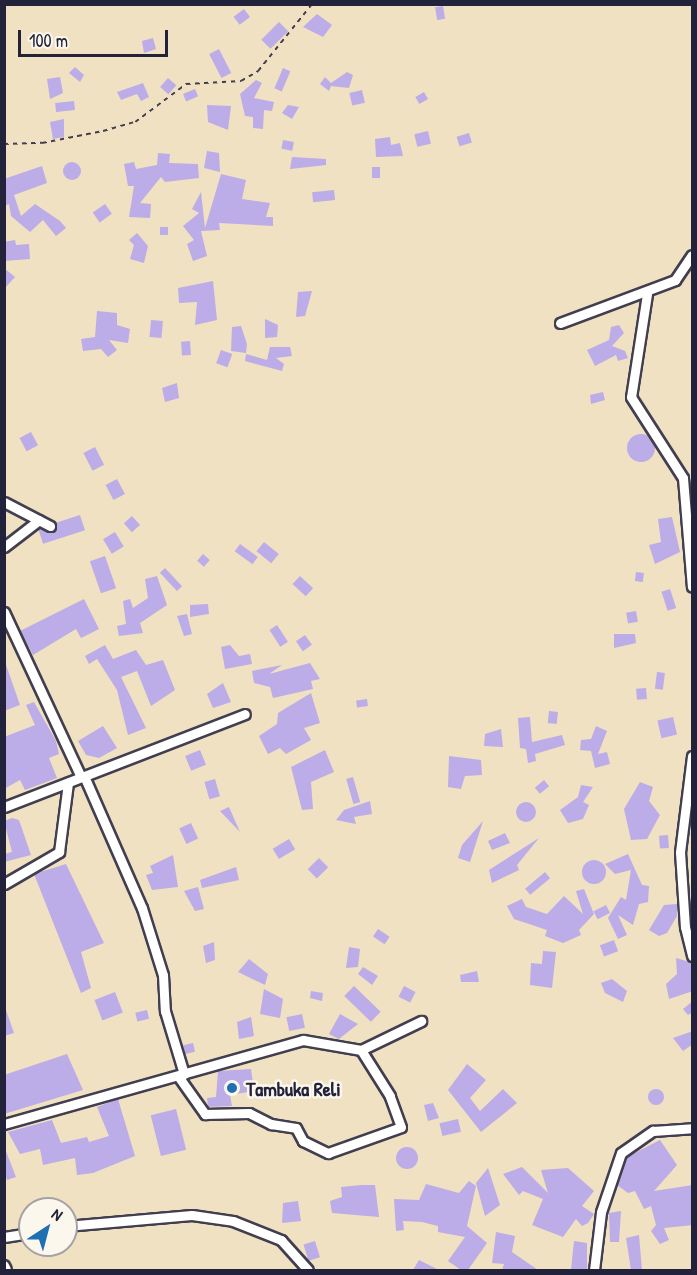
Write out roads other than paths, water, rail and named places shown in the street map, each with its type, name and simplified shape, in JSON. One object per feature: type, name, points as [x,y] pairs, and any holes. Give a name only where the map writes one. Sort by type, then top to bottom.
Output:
[{"type":"street","points":[[560,322],[647,294],[675,280],[693,255]]},
{"type":"street","points":[[647,294],[631,397],[683,478],[693,587]]},
{"type":"street","points":[[683,478],[693,471]]},
{"type":"street","points":[[4,502],[50,526]]},
{"type":"street","points":[[4,547],[39,520]]},
{"type":"street","points":[[4,612],[142,908],[163,975],[168,1028],[181,1075],[205,1113],[249,1113],[271,1124],[296,1128],[303,1141],[328,1153],[401,1127],[390,1096],[361,1050]]},
{"type":"street","points":[[4,807],[245,714]]},
{"type":"street","points":[[693,756],[680,852],[685,927],[693,956]]},
{"type":"street","points":[[4,884],[43,867],[59,852],[68,783]]},
{"type":"street","points":[[4,1124],[303,1040],[361,1050],[421,1021]]},
{"type":"street","points":[[594,1270],[601,1212],[621,1153],[653,1131],[693,1128]]},
{"type":"street","points":[[78,1225],[172,1216],[233,1221],[281,1240],[308,1270]]},
{"type":"place","name":"Tambuka Reli","points":[[232,1088]]}]
